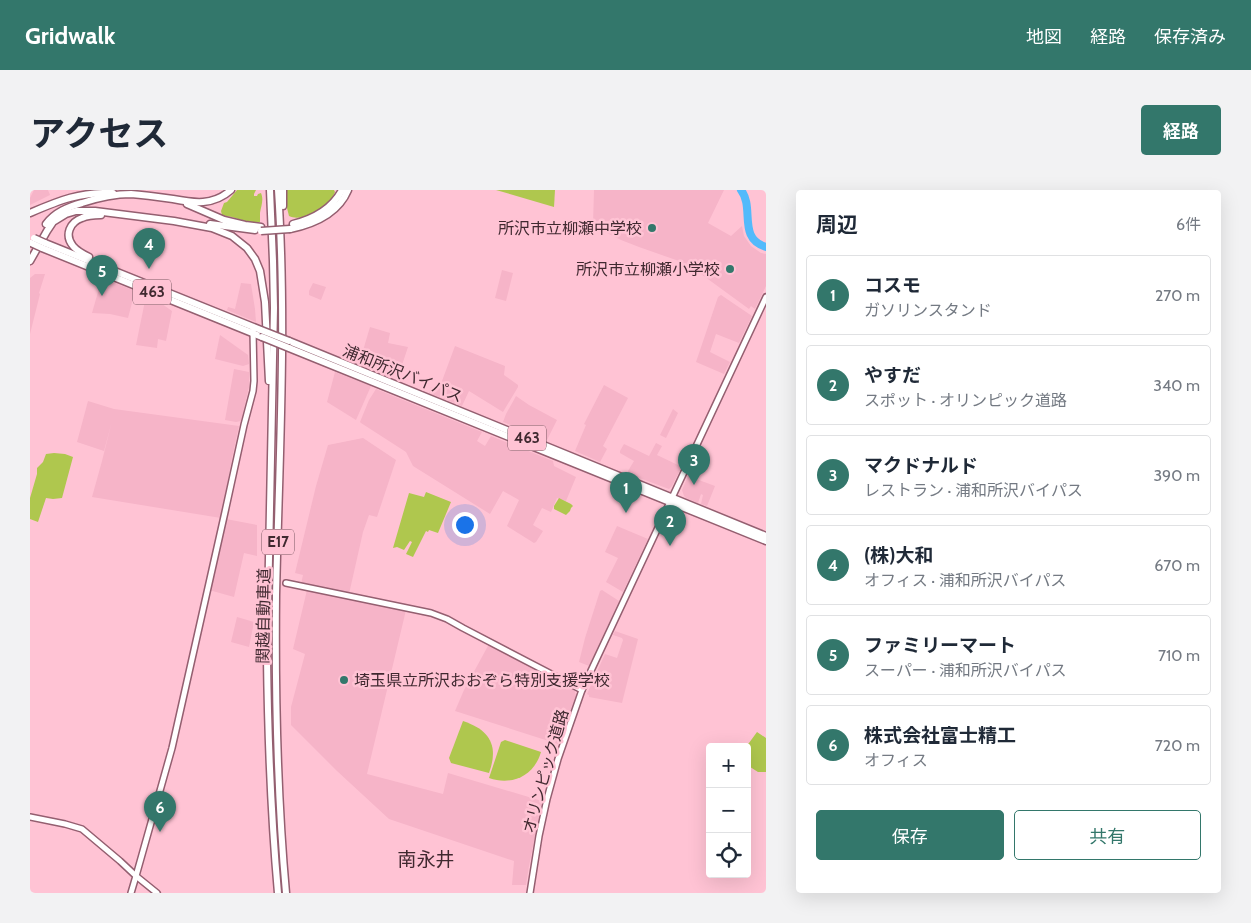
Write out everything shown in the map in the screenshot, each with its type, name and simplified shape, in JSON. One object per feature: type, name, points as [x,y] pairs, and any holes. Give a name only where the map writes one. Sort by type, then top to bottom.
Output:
[{"type":"highway","points":[[30,213],[59,200],[81,194],[132,194],[190,202],[206,202],[219,198],[231,190]]},
{"type":"highway","name":"関越自動車道","points":[[270,190],[274,261],[274,308],[267,694],[270,779],[278,893]]},
{"type":"highway","name":"関越自動車道","points":[[278,190],[282,290],[282,352],[276,595],[276,744],[286,893]]},
{"type":"highway","points":[[282,290],[283,190]]},
{"type":"highway","points":[[290,226],[324,211],[336,200],[342,190]]},
{"type":"highway","points":[[30,261],[53,222],[71,212],[82,210],[95,211],[261,229],[312,222],[330,213],[340,204],[348,190]]},
{"type":"highway","points":[[30,253],[45,225],[52,217],[62,211],[97,199],[132,194]]},
{"type":"highway","points":[[171,199],[224,220],[261,229]]},
{"type":"highway","points":[[113,214],[79,218],[73,224],[68,234],[74,248],[116,271]]},
{"type":"highway","points":[[174,221],[212,228],[232,236],[247,248],[258,265],[265,302],[272,432]]},
{"type":"highway","name":"浦和所沢バイパス","points":[[31,241],[76,261],[289,344],[671,500],[766,541]]},
{"type":"highway","name":"浦和所沢バイパス","points":[[43,247],[116,271],[253,330]]},
{"type":"highway","name":"浦和所沢バイパス","points":[[671,500],[766,536]]},
{"type":"street","name":"オリンピック道路","points":[[530,893],[547,799],[582,690],[766,297]]},
{"type":"street","points":[[131,893],[172,748],[253,391],[253,330]]},
{"type":"street","points":[[286,583],[431,613],[447,619],[582,690]]},
{"type":"street","points":[[30,817],[82,829],[157,893]]},
{"type":"shaded area","points":[[34,190],[48,190],[50,195],[30,205],[30,198]]},
{"type":"shaded area","name":"所沢市立柳瀬中学校","points":[[594,190],[724,190],[708,223],[731,236],[742,226],[744,236],[751,246],[766,254],[766,286],[755,309],[751,306],[749,309],[690,266],[621,240],[593,224]]},
{"type":"shaded area","points":[[502,270],[513,273],[506,301],[495,298]]},
{"type":"shaded area","points":[[35,274],[45,274],[30,334],[30,278]]},
{"type":"shaded area","points":[[100,277],[135,291],[128,318],[92,313]]},
{"type":"shaded area","points":[[241,283],[251,284],[256,322],[227,310],[228,307],[235,309]]},
{"type":"shaded area","points":[[313,283],[326,287],[321,300],[309,295]]},
{"type":"shaded area","points":[[721,295],[752,316],[739,343],[716,334],[710,352],[730,362],[724,374],[696,362],[718,297]]},
{"type":"shaded area","points":[[146,296],[155,299],[172,311],[166,341],[158,339],[157,348],[136,345]]},
{"type":"shaded area","points":[[370,327],[390,333],[388,343],[408,347],[400,371],[379,365],[377,371],[359,364]]},
{"type":"shaded area","points":[[220,335],[248,355],[249,364],[243,366],[215,359]]},
{"type":"shaded area","points":[[455,346],[505,366],[504,375],[518,385],[518,387],[503,412],[469,391],[462,406],[429,393],[431,387],[439,389]]},
{"type":"shaded area","points":[[234,369],[249,372],[249,387],[241,421],[236,422],[225,420]]},
{"type":"shaded area","points":[[335,372],[371,386],[356,420],[327,402]]},
{"type":"shaded area","points":[[604,385],[628,398],[603,446],[607,449],[600,462],[575,451],[586,425],[584,424]]},
{"type":"shaded area","points":[[376,389],[482,432],[477,441],[485,446],[491,436],[553,461],[554,466],[576,477],[566,501],[557,498],[551,512],[542,508],[533,525],[543,531],[536,542],[534,543],[507,526],[519,500],[503,491],[490,514],[413,466],[406,452],[361,423],[369,400]]},
{"type":"shaded area","points":[[516,396],[557,420],[547,440],[503,422]]},
{"type":"shaded area","points":[[88,401],[114,409],[239,426],[221,518],[92,497],[112,421],[104,451],[77,442]]},
{"type":"shaded area","points":[[673,409],[678,413],[666,438],[660,435]]},
{"type":"shaded area","points":[[363,438],[396,460],[377,517],[369,515],[363,532],[349,594],[301,584],[303,575],[295,573],[328,445]]},
{"type":"shaded area","points":[[656,443],[662,446],[657,455],[681,468],[669,489],[629,474],[628,471],[634,461],[620,453],[624,444],[649,456]]},
{"type":"shaded area","points":[[688,476],[715,486],[707,506],[701,504],[703,495],[701,494],[698,503],[684,496],[682,490]]},
{"type":"shaded area","points":[[226,519],[257,525],[257,556],[244,553],[234,597],[209,590]]},
{"type":"shaded area","points":[[617,526],[648,539],[623,592],[606,582],[618,558],[605,552]]},
{"type":"shaded area","name":"埼玉県立所沢おおぞら特別支援学校","points":[[307,590],[406,610],[367,774],[443,794],[448,773],[542,801],[526,885],[512,885],[514,861],[389,819],[291,725],[291,707],[305,654],[293,649]]},
{"type":"shaded area","points":[[602,590],[619,601],[589,666],[579,662],[600,591]]},
{"type":"shaded area","points":[[237,617],[254,622],[249,647],[231,642]]},
{"type":"shaded area","points":[[615,631],[638,639],[622,703],[589,697],[587,694],[605,654],[617,658],[623,640],[613,635]]},
{"type":"shaded area","points":[[489,644],[574,689],[576,695],[558,744],[455,711]]},
{"type":"green space","points":[[237,190],[256,190],[254,196],[261,193],[260,222],[251,222],[222,215],[221,211],[224,203]]},
{"type":"green space","points":[[287,190],[334,190],[335,192],[328,203],[322,208],[308,215],[295,218],[289,216]]},
{"type":"green space","points":[[496,190],[555,190],[554,207]]},
{"type":"green space","points":[[54,453],[73,457],[62,498],[46,498],[38,522],[30,519],[30,498],[37,468],[43,462],[46,454]]},
{"type":"green space","points":[[426,492],[451,502],[438,533],[426,531],[413,557],[406,554],[412,542],[410,541],[404,550],[397,547],[393,548],[409,493],[424,497]]},
{"type":"green space","points":[[559,498],[573,506],[566,515],[554,509]]},
{"type":"green space","points":[[463,721],[480,729],[490,740],[493,755],[489,773],[451,763],[449,758]]},
{"type":"green space","points":[[757,732],[766,738],[766,772],[758,772],[751,768],[751,743],[749,743]]},
{"type":"green space","points":[[505,740],[541,752],[538,760],[528,773],[514,780],[506,781],[489,778],[501,742]]},
{"type":"waterway","points":[[741,190],[747,205],[749,230],[752,237],[757,243],[766,247]]},
{"type":"place","name":"所沢市立柳瀬中学校","points":[[652,228]]},
{"type":"place","name":"(株)大和","points":[[149,269]]},
{"type":"place","name":"所沢市立柳瀬小学校","points":[[730,269]]},
{"type":"place","name":"ファミリーマート","points":[[102,296]]},
{"type":"place","name":"マクドナルド","points":[[694,485]]},
{"type":"place","name":"コスモ","points":[[626,513]]},
{"type":"place","name":"やすだ","points":[[670,546]]},
{"type":"place","name":"埼玉県立所沢おおぞら特別支援学校","points":[[344,680]]},
{"type":"place","name":"株式会社富士精工","points":[[160,832]]},
{"type":"district","name":"南永井","points":[[426,859]]}]
